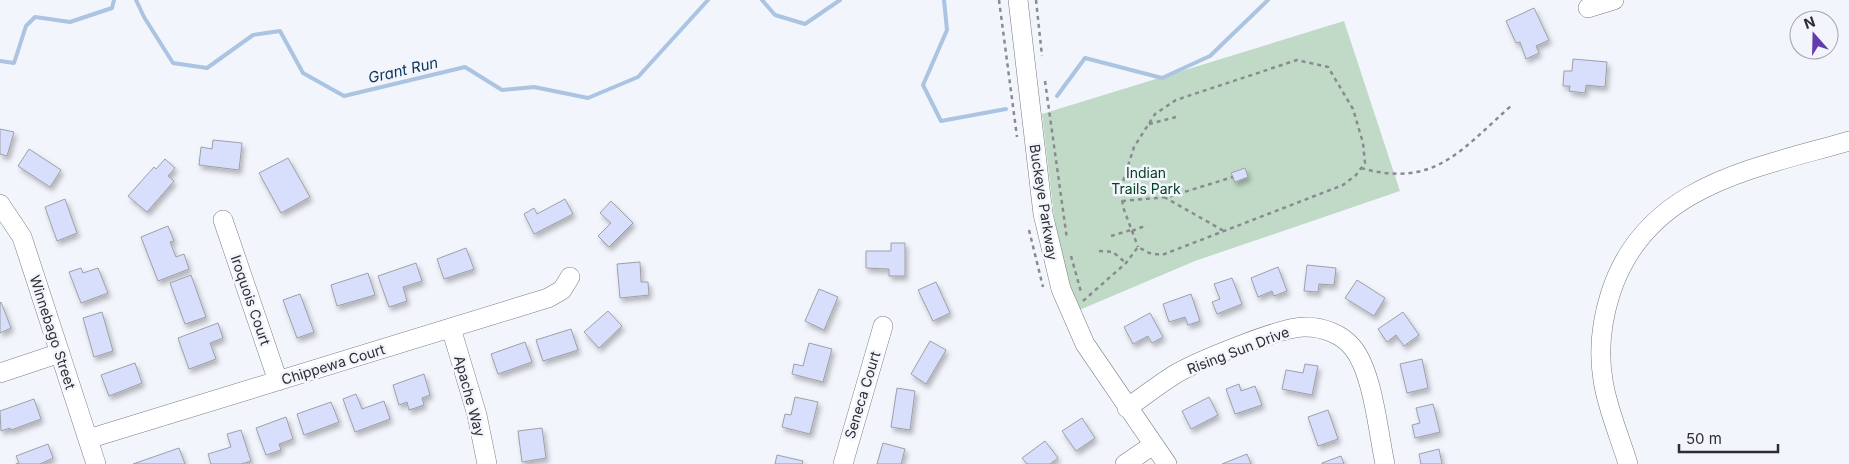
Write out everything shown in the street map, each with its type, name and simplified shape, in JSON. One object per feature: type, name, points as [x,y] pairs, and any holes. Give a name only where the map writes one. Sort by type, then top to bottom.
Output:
[{"type":"street","name":"Buckeye Parkway","points":[[1018,0],[1043,214],[1054,267],[1068,308],[1085,344],[1127,408],[1168,464]]},
{"type":"street","points":[[1588,8],[1614,0]]},
{"type":"street","points":[[1628,464],[1603,381],[1599,345],[1602,320],[1614,282],[1631,250],[1642,234],[1662,213],[1696,192],[1749,170],[1849,141]]},
{"type":"street","name":"Winnebago Street","points":[[0,204],[22,237],[96,464]]},
{"type":"street","name":"Iroquois Court","points":[[223,220],[278,381]]},
{"type":"street","name":"Chippewa Court","points":[[88,439],[548,298],[562,290],[570,277]]},
{"type":"street","name":"Seneca Court","points":[[843,464],[883,326]]},
{"type":"street","name":"Rising Sun Drive","points":[[1127,408],[1175,375],[1206,359],[1288,329],[1304,326],[1322,329],[1336,334],[1352,346],[1360,359],[1367,375],[1385,464]]},
{"type":"street","name":"Apache Way","points":[[451,328],[477,415],[487,464]]},
{"type":"street","points":[[0,373],[60,353]]},
{"type":"street","points":[[1125,464],[1153,444]]},
{"type":"path","points":[[1036,0],[1043,65]]},
{"type":"path","points":[[1297,60],[1328,67],[1353,108],[1363,143],[1365,163],[1361,168],[1356,176],[1343,185],[1162,255],[1149,253],[1138,247],[1122,201],[1121,188],[1134,147],[1156,114],[1176,100],[1297,60]]},
{"type":"path","points":[[1044,74],[1067,240],[1084,300],[1126,263],[1138,247]]},
{"type":"path","points":[[1361,168],[1378,173],[1407,175],[1423,172],[1464,149],[1512,105]]},
{"type":"path","points":[[1147,125],[1176,118]]},
{"type":"path","points":[[1122,201],[1163,196],[1233,177]]},
{"type":"path","points":[[1163,196],[1224,231]]},
{"type":"path","points":[[1111,236],[1147,225]]},
{"type":"path","points":[[1098,251],[1113,252],[1126,263]]},
{"type":"green space","name":"Indian Trails Park","points":[[1344,21],[1400,191],[1195,261],[1077,311],[1057,242],[1042,114]]},
{"type":"building","points":[[1534,8],[1549,40],[1536,46],[1539,53],[1526,59],[1520,42],[1516,43],[1506,21]]},
{"type":"building","points":[[1573,59],[1607,62],[1605,87],[1586,85],[1585,93],[1569,91],[1570,86],[1563,86],[1564,71],[1572,71]]},
{"type":"building","points":[[0,129],[14,132],[7,156],[0,154]]},
{"type":"building","points":[[213,140],[242,143],[239,170],[199,165],[201,147],[212,149]]},
{"type":"building","points":[[29,149],[61,170],[50,187],[18,166]]},
{"type":"building","points":[[288,158],[310,197],[281,213],[259,173]]},
{"type":"building","points":[[165,159],[175,168],[168,176],[174,181],[147,212],[128,196],[154,167],[156,169]]},
{"type":"building","points":[[1245,168],[1248,177],[1235,182],[1231,173]]},
{"type":"building","points":[[65,199],[77,233],[57,241],[45,207]]},
{"type":"building","points":[[565,199],[573,214],[534,234],[524,214],[534,208],[537,214]]},
{"type":"building","points":[[611,201],[633,223],[609,247],[598,236],[611,223],[600,213]]},
{"type":"building","points":[[168,226],[174,241],[170,242],[176,257],[184,254],[189,269],[158,281],[141,237]]},
{"type":"building","points":[[891,243],[905,243],[905,276],[889,276],[889,269],[866,268],[866,251],[891,251]]},
{"type":"building","points":[[466,248],[474,269],[444,279],[437,259]]},
{"type":"building","points":[[640,262],[641,282],[648,282],[649,295],[620,298],[617,264]]},
{"type":"building","points":[[416,263],[422,281],[403,287],[407,301],[389,307],[378,276]]},
{"type":"building","points":[[1307,265],[1336,268],[1334,285],[1319,284],[1318,292],[1304,291]]},
{"type":"building","points":[[1278,267],[1287,291],[1274,296],[1272,291],[1258,297],[1251,278]]},
{"type":"building","points":[[81,268],[83,273],[98,268],[108,293],[81,303],[69,272]]},
{"type":"building","points":[[368,273],[375,295],[337,306],[331,285]]},
{"type":"building","points":[[191,275],[206,317],[185,324],[170,283]]},
{"type":"building","points":[[1232,278],[1242,304],[1217,314],[1212,302],[1220,299],[1214,284]]},
{"type":"building","points":[[1357,280],[1385,298],[1374,316],[1345,298]]},
{"type":"building","points":[[936,282],[950,313],[933,321],[918,290]]},
{"type":"building","points":[[819,289],[838,297],[824,330],[805,321]]},
{"type":"building","points":[[300,294],[314,332],[297,338],[283,300]]},
{"type":"building","points":[[1191,294],[1200,321],[1188,325],[1185,317],[1169,322],[1163,304]]},
{"type":"building","points":[[0,303],[11,328],[0,333]]},
{"type":"building","points":[[608,311],[622,326],[599,348],[584,332]]},
{"type":"building","points":[[102,312],[113,351],[94,357],[83,318]]},
{"type":"building","points":[[1403,312],[1419,335],[1404,346],[1396,335],[1387,342],[1378,329]]},
{"type":"building","points":[[1150,313],[1163,337],[1152,343],[1148,336],[1133,344],[1124,327]]},
{"type":"building","points":[[218,323],[223,338],[210,343],[216,359],[189,369],[178,338]]},
{"type":"building","points":[[571,329],[578,350],[543,361],[536,340]]},
{"type":"building","points":[[930,341],[946,350],[926,384],[911,374]]},
{"type":"building","points":[[525,342],[532,362],[498,374],[491,354]]},
{"type":"building","points":[[809,343],[832,349],[823,382],[792,374],[794,364],[803,366]]},
{"type":"building","points":[[1422,359],[1428,388],[1407,393],[1400,364]]},
{"type":"building","points":[[135,363],[142,383],[109,396],[101,375]]},
{"type":"building","points":[[1305,364],[1318,366],[1312,395],[1282,389],[1286,370],[1303,373]]},
{"type":"building","points":[[424,374],[430,395],[422,398],[424,405],[409,410],[407,402],[399,405],[393,385]]},
{"type":"building","points":[[1239,384],[1241,391],[1255,386],[1262,405],[1235,414],[1226,389]]},
{"type":"building","points":[[897,388],[915,391],[910,430],[891,427]]},
{"type":"building","points":[[356,394],[362,409],[384,401],[390,419],[355,432],[343,399]]},
{"type":"building","points":[[795,397],[818,402],[810,434],[782,427],[785,414],[791,415]]},
{"type":"building","points":[[1209,397],[1218,415],[1191,429],[1182,411]]},
{"type":"building","points":[[34,399],[41,419],[11,430],[10,428],[1,431],[0,411]]},
{"type":"building","points":[[331,402],[339,422],[304,435],[297,414]]},
{"type":"building","points":[[1433,404],[1440,432],[1415,438],[1412,425],[1420,423],[1416,408]]},
{"type":"building","points":[[1328,410],[1338,439],[1318,446],[1308,417]]},
{"type":"building","points":[[286,417],[293,439],[279,444],[281,450],[266,455],[256,428]]},
{"type":"building","points":[[1082,418],[1095,438],[1076,451],[1062,431]]},
{"type":"building","points":[[542,428],[546,458],[522,462],[518,431]]},
{"type":"building","points":[[241,430],[251,461],[241,464],[211,464],[208,454],[231,447],[227,434]]},
{"type":"building","points":[[1045,441],[1058,458],[1050,464],[1027,464],[1022,458]]},
{"type":"building","points":[[883,443],[905,449],[901,464],[877,464]]},
{"type":"building","points":[[48,444],[53,458],[40,464],[16,464],[19,463],[16,456]]},
{"type":"building","points":[[179,448],[185,464],[133,464]]},
{"type":"building","points":[[1439,449],[1442,464],[1421,464],[1419,454]]},
{"type":"building","points":[[1247,454],[1251,464],[1222,464]]},
{"type":"building","points":[[777,455],[803,461],[802,464],[775,464]]},
{"type":"building","points":[[1341,456],[1344,464],[1322,464],[1322,463]]},
{"type":"waterway","points":[[0,61],[14,63],[26,26],[35,17],[70,22],[112,8],[114,0]]},
{"type":"waterway","name":"Grant Run","points":[[136,0],[144,17],[173,63],[207,68],[253,35],[280,31],[303,73],[344,96],[465,67],[502,90],[534,87],[588,98],[638,77],[708,0]]},
{"type":"waterway","name":"Grant Run","points":[[762,0],[775,15],[805,24],[840,0]]},
{"type":"waterway","name":"Grant Run","points":[[944,0],[947,30],[923,85],[941,121],[1006,109]]},
{"type":"waterway","name":"Grant Run","points":[[1057,96],[1085,58],[1162,78],[1210,56],[1268,0]]}]
